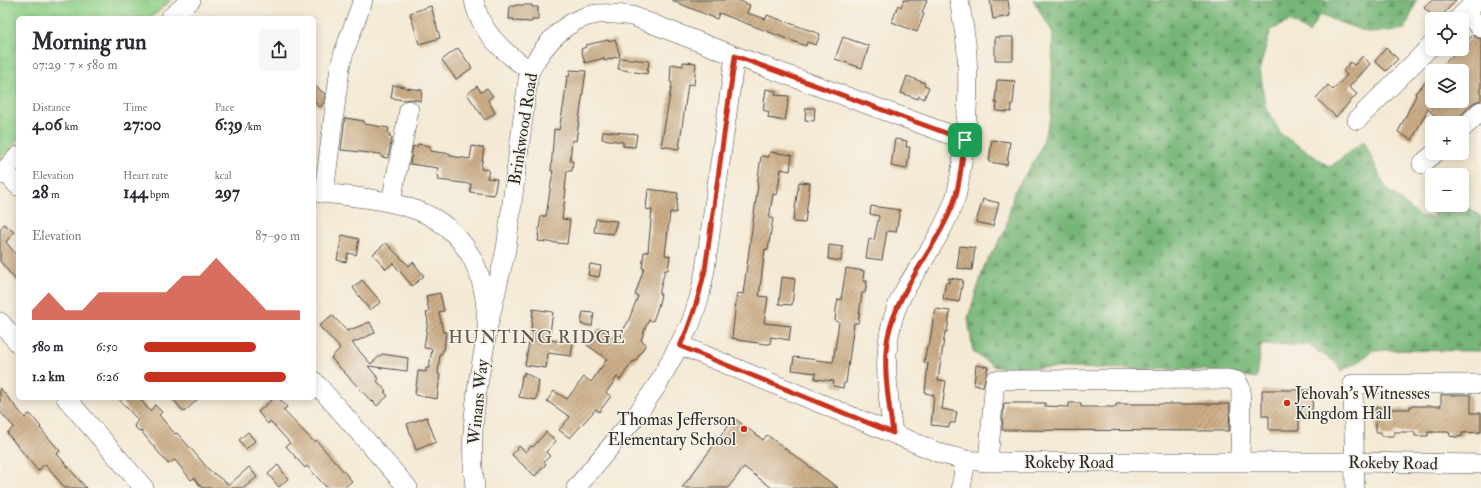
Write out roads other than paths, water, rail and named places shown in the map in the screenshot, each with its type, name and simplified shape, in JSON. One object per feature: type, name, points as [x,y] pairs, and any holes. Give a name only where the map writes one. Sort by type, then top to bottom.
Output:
[{"type":"street","points":[[172,16],[191,0]]},
{"type":"street","points":[[319,192],[340,67],[344,52],[364,0]]},
{"type":"street","points":[[474,0],[475,8],[483,25],[492,37],[510,58],[530,70]]},
{"type":"street","points":[[893,433],[887,390],[886,361],[888,338],[895,312],[905,290],[942,231],[957,194],[968,115],[967,53],[959,0]]},
{"type":"street","points":[[1471,23],[1477,0],[1481,3]]},
{"type":"street","name":"Brinkwood Road","points":[[487,330],[506,249],[530,70],[550,41],[563,29],[579,20],[596,14],[632,16],[735,56],[965,140]]},
{"type":"street","points":[[1357,120],[1425,52]]},
{"type":"street","points":[[576,488],[636,416],[658,384],[680,346],[690,323],[700,295],[705,270],[735,56]]},
{"type":"street","points":[[390,202],[409,110]]},
{"type":"street","points":[[1469,122],[1481,111]]},
{"type":"street","points":[[16,158],[2,172],[16,184]]},
{"type":"street","name":"Winans Way","points":[[319,192],[390,202],[412,208],[431,216],[445,225],[458,236],[470,254],[481,276],[485,297],[487,330],[472,435],[472,468],[475,488]]},
{"type":"street","points":[[0,322],[16,341]]},
{"type":"street","name":"Rokeby Road","points":[[680,346],[942,454],[966,460],[988,462],[1354,462],[1481,464]]},
{"type":"street","points":[[988,462],[995,380],[1228,379],[1237,381],[1241,389],[1240,462]]},
{"type":"street","points":[[316,382],[408,488]]},
{"type":"street","points":[[1354,488],[1353,384],[1481,384]]},
{"type":"street","points":[[68,400],[144,488]]},
{"type":"street","points":[[961,488],[966,460]]},
{"type":"place","name":"Jehovah's Witnesses Kingdom Hall","points":[[1287,403]]},
{"type":"place","name":"Thomas Jefferson Elementary School","points":[[744,429]]},
{"type":"district","name":"HUNTING RIDGE","points":[[537,337]]}]
